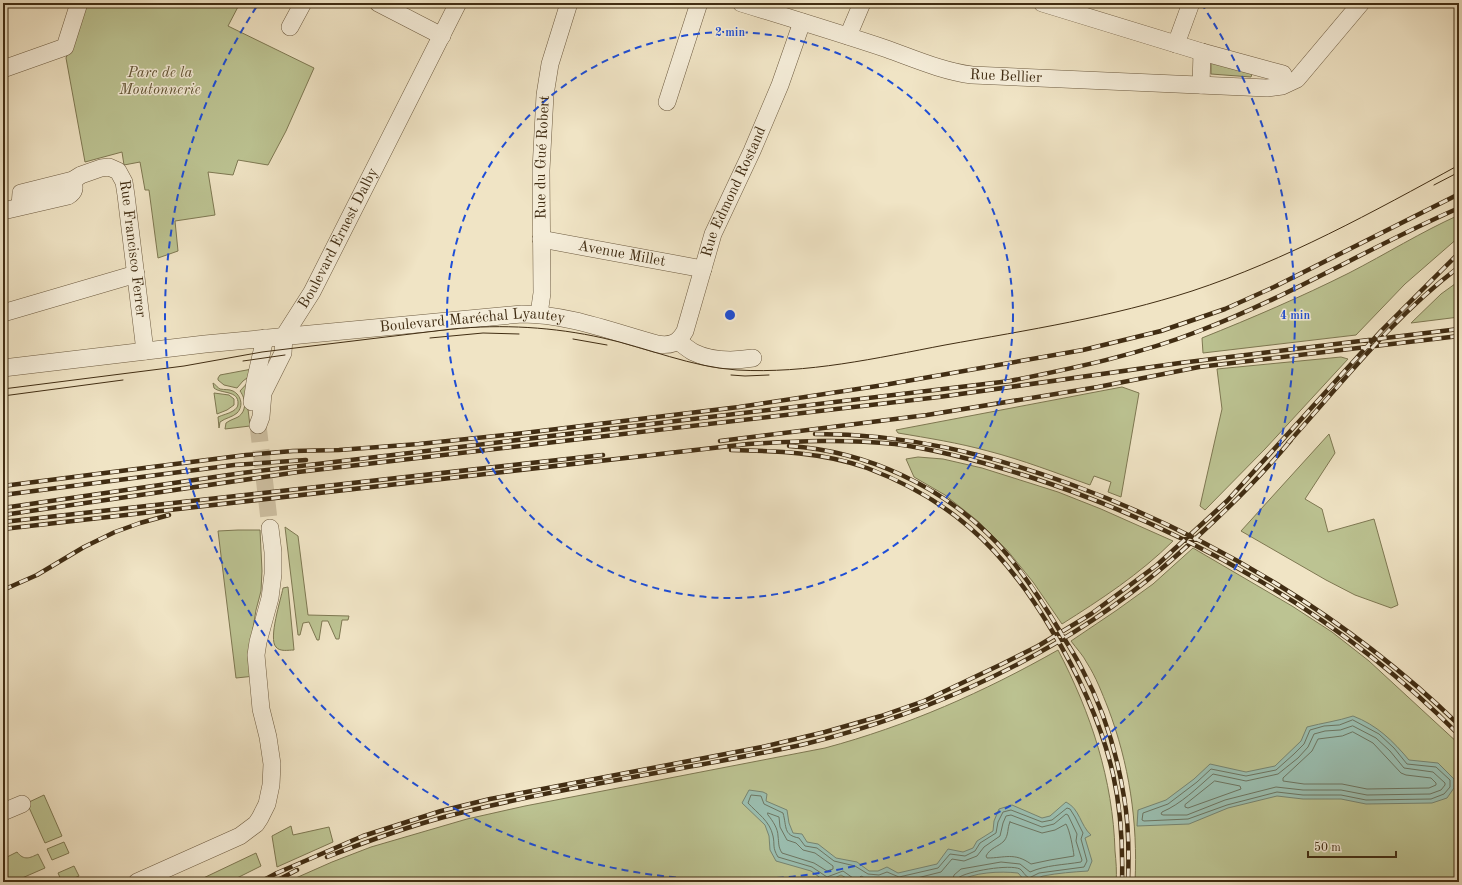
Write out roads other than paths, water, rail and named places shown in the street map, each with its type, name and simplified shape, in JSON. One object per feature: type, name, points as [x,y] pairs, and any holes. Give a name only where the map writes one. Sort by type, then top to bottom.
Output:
[{"type":"street","points":[[3,69],[65,47],[79,3]]},
{"type":"street","points":[[290,27],[303,3]]},
{"type":"street","points":[[378,3],[442,36]]},
{"type":"street","name":"Boulevard Ernest Dalby","points":[[284,336],[312,292],[458,3]]},
{"type":"street","name":"Rue du Gué Robert","points":[[539,314],[542,293],[541,170],[545,95],[550,64],[569,3]]},
{"type":"street","points":[[667,102],[699,3]]},
{"type":"street","name":"Rue Bellier","points":[[741,3],[848,36],[956,73],[972,75],[1267,88],[1283,80]]},
{"type":"street","points":[[848,36],[862,3]]},
{"type":"street","points":[[1042,3],[1202,52],[1283,80],[1297,79],[1361,3]]},
{"type":"street","points":[[1176,44],[1191,3]]},
{"type":"street","name":"Rue Edmond Rostand","points":[[678,341],[685,331],[713,234],[752,151],[780,85],[802,22]]},
{"type":"street","points":[[1201,85],[1202,52]]},
{"type":"street","name":"Rue Francisco Ferrer","points":[[3,211],[20,206],[21,193],[73,180],[81,175],[101,168],[108,167],[118,171],[124,182],[142,324],[139,352]]},
{"type":"street","name":"Avenue Millet","points":[[541,239],[703,269]]},
{"type":"street","points":[[3,313],[136,274]]},
{"type":"street","name":"Boulevard Maréchal Lyautey","points":[[284,336],[320,334],[522,314],[539,314],[564,318],[656,344],[666,345],[678,341]]},
{"type":"street","points":[[3,368],[139,352],[265,338],[284,336],[283,353],[263,393],[261,417],[258,425],[253,411],[253,397],[265,338]]},
{"type":"street","points":[[678,341],[692,352],[707,358],[733,360],[753,358]]},
{"type":"street","points":[[137,882],[246,832],[256,824],[268,804],[272,764],[268,737],[272,702],[266,642],[262,625],[270,598],[274,574],[270,528]]},
{"type":"street","points":[[3,812],[22,804]]},
{"type":"water","points":[[1353,716],[1370,724],[1384,734],[1409,760],[1438,763],[1454,779],[1454,788],[1447,798],[1432,803],[1366,804],[1341,799],[1303,799],[1277,796],[1228,808],[1189,824],[1137,826],[1138,810],[1166,800],[1194,779],[1210,764],[1246,772],[1275,766],[1301,741],[1307,727]]},
{"type":"water","points":[[749,790],[767,794],[766,801],[787,810],[789,823],[793,833],[802,834],[807,842],[818,844],[836,858],[857,862],[869,871],[878,871],[887,867],[898,873],[937,864],[948,849],[963,852],[973,848],[977,841],[993,831],[994,821],[999,809],[1012,805],[1042,818],[1050,816],[1066,802],[1071,805],[1084,827],[1091,835],[1085,838],[1092,861],[1088,871],[1043,876],[1026,882],[1018,873],[1003,872],[979,874],[958,882],[853,882],[841,875],[826,882],[811,871],[776,861],[770,850],[769,836],[765,825],[742,803]]},
{"type":"tunnel","points":[[258,425],[270,528]]},
{"type":"tram line","points":[[3,389],[184,366],[262,352],[452,329],[490,327],[547,329],[584,334],[620,342],[686,361],[737,370],[789,370],[842,364],[1101,316],[1192,291],[1227,279],[1295,250],[1362,217],[1459,165]]},
{"type":"tram line","points":[[1434,185],[1459,172]]},
{"type":"tram line","points":[[430,338],[483,333],[519,334]]},
{"type":"tram line","points":[[573,339],[607,345]]},
{"type":"tram line","points":[[243,361],[285,355]]},
{"type":"tram line","points":[[731,375],[769,375]]},
{"type":"tram line","points":[[3,396],[123,380]]},
{"type":"railway","points":[[3,486],[246,455],[419,444],[739,407],[884,385],[1083,350],[1161,331],[1225,309],[1274,287],[1459,194]]},
{"type":"railway","points":[[3,508],[242,473],[1010,381],[1082,366],[1176,340],[1265,303],[1394,238],[1459,208]]},
{"type":"railway","points":[[260,882],[277,873],[363,836],[441,811],[490,799],[762,747],[825,732],[881,716],[924,701],[1038,646],[1091,614],[1157,565],[1227,501],[1381,331],[1459,253]]},
{"type":"railway","points":[[1288,443],[1391,328],[1435,286],[1459,267]]},
{"type":"railway","points":[[3,515],[298,472],[939,397],[1180,363],[1459,329]]},
{"type":"railway","points":[[720,441],[927,415],[1098,387],[1199,367],[1459,336]]},
{"type":"railway","points":[[815,434],[882,437],[945,447],[1007,463],[1038,473],[1124,505],[1227,555],[1277,584],[1326,616],[1417,686],[1459,725]]},
{"type":"railway","points":[[327,857],[414,826],[477,809],[579,787],[805,744],[900,716],[947,697],[993,677],[1037,654],[1081,628],[1122,600],[1166,565],[1210,525],[1257,478],[1291,440]]},
{"type":"railway","points":[[3,529],[748,444],[822,441],[858,441],[895,444],[963,458],[1030,477],[1089,498],[1147,522],[1204,550],[1260,581],[1314,615],[1365,652],[1414,692],[1459,735]]},
{"type":"railway","points":[[789,446],[818,449],[846,455],[902,475],[953,504],[997,543],[1015,564],[1054,621],[1080,664],[1103,715],[1113,747],[1126,808],[1128,882]]},
{"type":"railway","points":[[731,450],[799,453],[834,459],[867,468],[894,479],[921,493],[958,518],[981,538],[1004,562],[1043,615],[1080,681],[1095,717],[1108,755],[1118,801],[1122,842],[1122,882]]},
{"type":"railway","points":[[3,522],[603,455]]},
{"type":"railway","points":[[3,495],[234,465],[306,460]]},
{"type":"railway","points":[[3,590],[37,575],[84,547],[115,532],[169,515]]},
{"type":"railway","points":[[274,882],[297,870]]},
{"type":"park label","name":"Parc de la Moutonnerie","points":[[160,82]]}]
